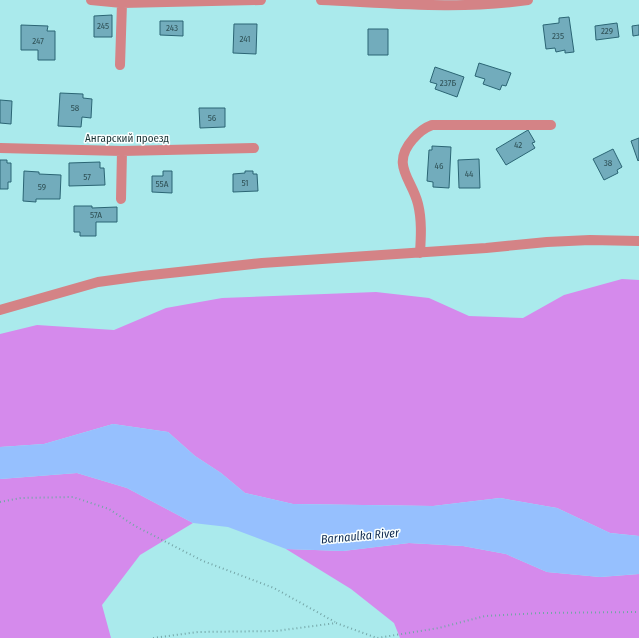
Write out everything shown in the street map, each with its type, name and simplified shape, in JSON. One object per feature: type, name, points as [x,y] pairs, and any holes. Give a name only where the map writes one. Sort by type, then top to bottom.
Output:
[{"type":"street","points":[[91,0],[122,2],[261,0]]},
{"type":"street","points":[[321,0],[462,4],[528,0]]},
{"type":"street","points":[[120,65],[122,2]]},
{"type":"street","points":[[420,253],[421,220],[419,209],[415,195],[405,175],[402,165],[404,151],[418,133],[432,125],[551,125]]},
{"type":"street","name":"Ангарский проезд","points":[[0,148],[122,151],[254,148]]},
{"type":"street","points":[[121,199],[122,151]]},
{"type":"street","points":[[0,310],[98,282],[129,277],[262,263],[420,253],[570,241],[639,241]]},
{"type":"path","points":[[0,502],[21,498],[73,497],[109,509],[135,526],[203,561],[274,588],[336,622],[377,638],[439,628],[485,616],[541,613],[639,612]]},
{"type":"path","points":[[153,638],[198,632],[276,630],[336,622]]},
{"type":"shaded area","points":[[622,279],[639,280],[639,536],[610,533],[557,508],[500,498],[433,506],[293,504],[245,493],[221,473],[195,456],[168,432],[113,424],[44,444],[0,447],[0,334],[37,325],[114,330],[166,308],[222,298],[376,292],[429,298],[469,316],[523,318],[564,295]]},
{"type":"shaded area","points":[[77,473],[127,488],[193,523],[140,555],[102,605],[111,638],[0,638],[0,479]]},
{"type":"shaded area","points":[[409,543],[463,546],[506,554],[547,572],[600,577],[639,574],[639,638],[400,638],[394,623],[351,589],[286,549],[343,551]]},
{"type":"water","name":"Barnaulka River","points":[[113,424],[168,432],[195,456],[221,473],[245,493],[293,504],[433,506],[500,498],[557,508],[610,533],[639,536],[639,574],[600,577],[547,572],[506,554],[463,546],[409,543],[343,551],[286,549],[228,527],[193,523],[127,488],[77,473],[0,479],[0,447],[44,444]]},
{"type":"building","points":[[112,15],[112,37],[94,37],[94,16]]},
{"type":"building","points":[[569,17],[574,52],[565,53],[565,50],[556,52],[555,48],[546,49],[543,25],[559,23],[559,18]]},
{"type":"building","points":[[160,21],[183,21],[183,36],[160,35]]},
{"type":"building","points":[[617,23],[619,37],[596,40],[595,26]]},
{"type":"building","points":[[234,24],[257,24],[256,54],[233,53]]},
{"type":"building","points":[[21,25],[48,26],[47,31],[55,31],[55,60],[38,60],[38,50],[21,50]]},
{"type":"building","points":[[639,25],[639,35],[633,36],[632,26]]},
{"type":"building","points":[[368,29],[388,29],[388,55],[368,55]]},
{"type":"building","points":[[479,63],[511,73],[506,86],[502,85],[500,90],[483,84],[485,79],[475,76]]},
{"type":"building","points":[[435,67],[464,77],[457,97],[435,89],[437,84],[430,82]]},
{"type":"building","points":[[60,93],[83,94],[83,98],[92,99],[91,118],[82,117],[81,127],[58,126]]},
{"type":"building","points":[[0,100],[12,101],[11,124],[0,123]]},
{"type":"building","points":[[199,108],[225,108],[225,127],[200,128]]},
{"type":"building","points":[[528,130],[535,142],[532,143],[535,148],[506,165],[496,149]]},
{"type":"building","points":[[639,138],[639,160],[638,161],[631,141]]},
{"type":"building","points":[[432,146],[451,147],[449,188],[433,187],[433,182],[427,181],[429,150],[432,150]]},
{"type":"building","points":[[613,149],[622,167],[617,170],[618,173],[604,180],[593,159]]},
{"type":"building","points":[[479,159],[480,188],[459,188],[458,160]]},
{"type":"building","points":[[0,160],[7,160],[7,163],[11,163],[11,182],[8,182],[8,189],[0,189]]},
{"type":"building","points":[[100,162],[100,168],[104,168],[105,185],[69,186],[69,163]]},
{"type":"building","points":[[24,171],[39,172],[39,174],[61,175],[60,199],[36,199],[36,202],[23,201]]},
{"type":"building","points":[[163,171],[172,171],[172,193],[152,192],[152,176],[163,176]]},
{"type":"building","points":[[245,171],[253,171],[253,174],[257,174],[258,191],[233,192],[233,174],[245,173]]},
{"type":"building","points":[[74,206],[92,206],[92,208],[117,207],[117,222],[96,222],[96,236],[80,236],[80,232],[74,232]]}]
